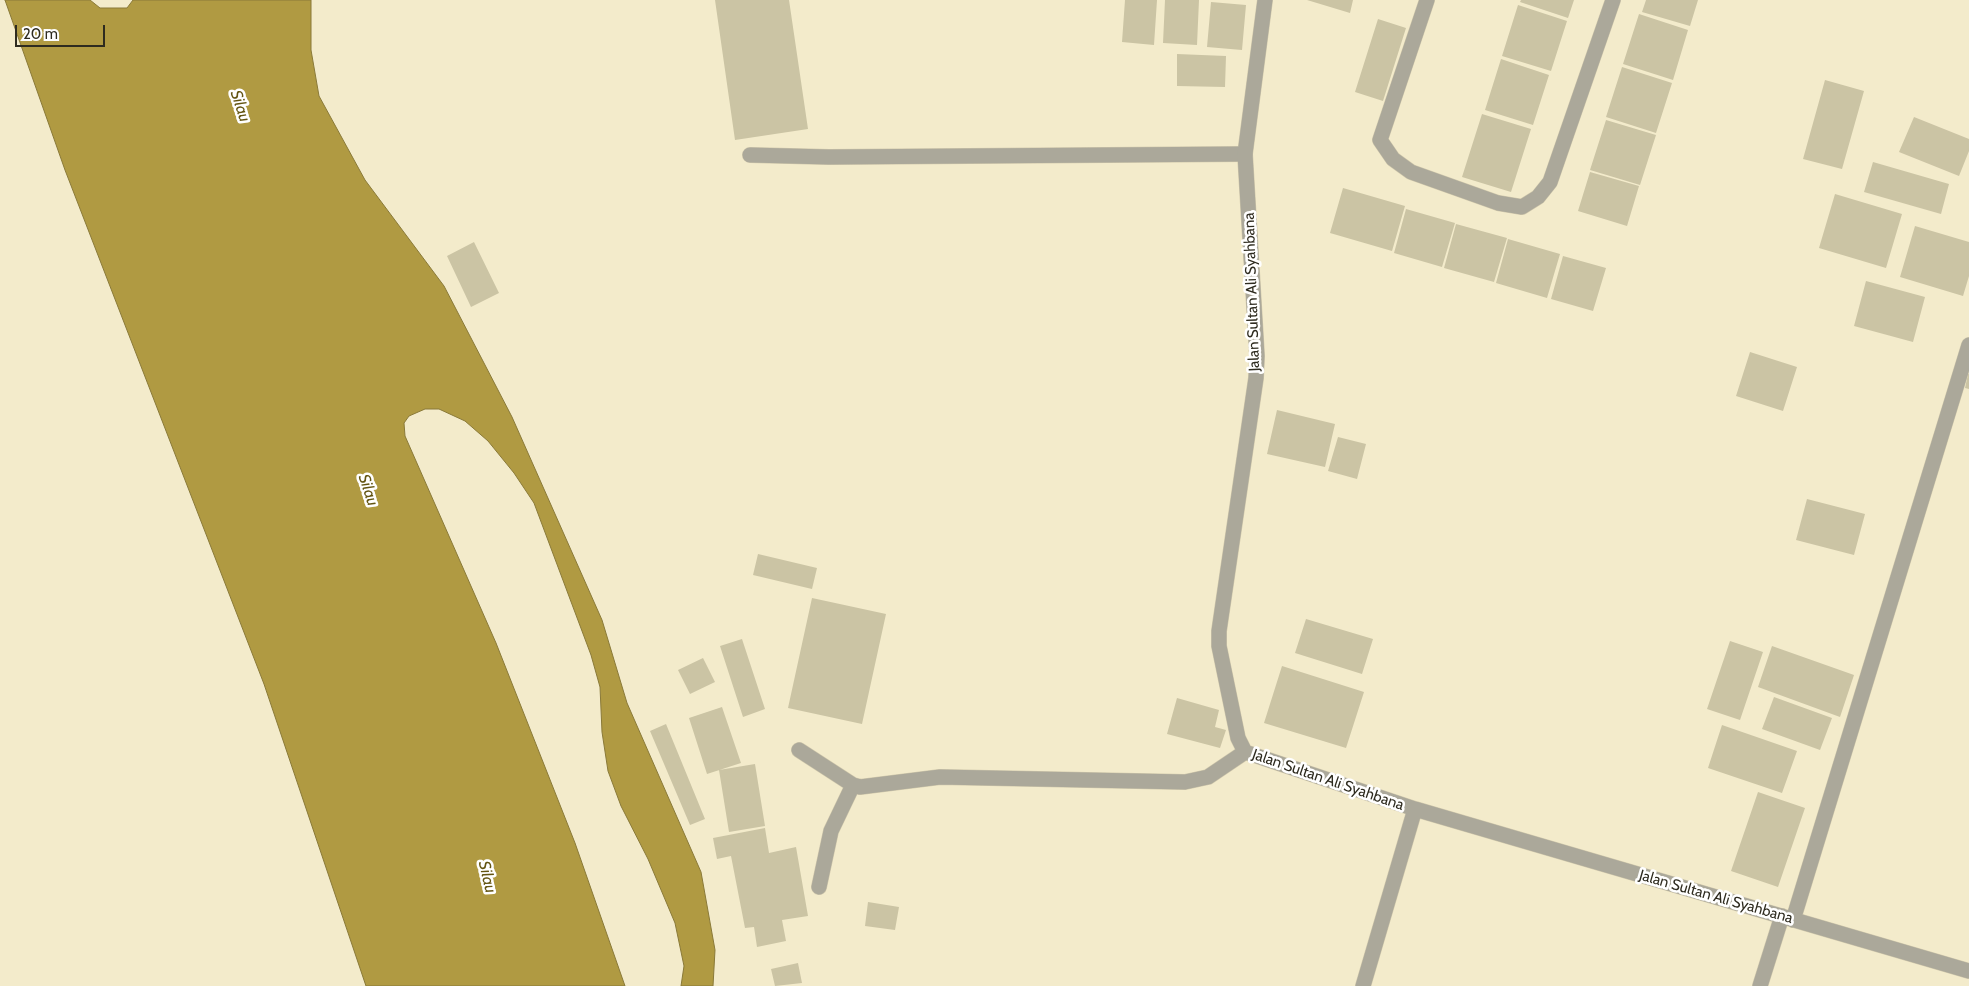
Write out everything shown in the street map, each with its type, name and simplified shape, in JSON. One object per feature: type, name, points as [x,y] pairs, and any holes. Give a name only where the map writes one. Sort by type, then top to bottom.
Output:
[{"type":"street","name":"Jalan Sultan Ali Syahbana","points":[[1265,0],[1245,154],[1257,356],[1256,378],[1220,616],[1218,646],[1238,738],[1245,752],[1415,809],[1969,971]]},
{"type":"street","points":[[1427,0],[1380,140],[1393,158],[1411,172],[1498,203],[1522,207],[1538,196],[1550,182],[1612,0]]},
{"type":"street","points":[[750,154],[829,157],[1245,154]]},
{"type":"street","points":[[1760,986],[1787,918],[1969,345]]},
{"type":"street","points":[[799,750],[852,785],[860,787],[940,777],[1185,782],[1208,776],[1245,752]]},
{"type":"street","points":[[819,887],[831,831],[852,785]]},
{"type":"street","points":[[1363,986],[1415,809]]},
{"type":"water","name":"Silau","points":[[5,0],[90,0],[100,8],[127,8],[133,0],[311,0],[311,50],[319,96],[365,180],[444,286],[512,417],[602,620],[627,703],[701,872],[715,950],[713,986],[681,986],[684,966],[675,923],[648,859],[621,806],[608,771],[602,732],[600,687],[591,655],[534,503],[514,473],[488,441],[465,421],[439,409],[425,409],[409,416],[404,423],[405,436],[496,643],[575,843],[625,986],[366,986],[264,684],[65,170]]},
{"type":"building","points":[[715,0],[789,0],[808,129],[735,140]]},
{"type":"building","points":[[1125,0],[1157,0],[1154,45],[1122,42]]},
{"type":"building","points":[[1165,0],[1199,0],[1197,45],[1163,43]]},
{"type":"building","points":[[1307,0],[1353,0],[1350,13]]},
{"type":"building","points":[[1521,0],[1574,0],[1568,18],[1520,2]]},
{"type":"building","points":[[1646,0],[1698,0],[1690,26],[1642,12]]},
{"type":"building","points":[[1211,2],[1246,5],[1242,50],[1207,47]]},
{"type":"building","points":[[1518,5],[1567,21],[1551,71],[1502,56]]},
{"type":"building","points":[[1639,14],[1688,30],[1673,80],[1623,64]]},
{"type":"building","points":[[1378,19],[1406,28],[1383,101],[1355,92]]},
{"type":"building","points":[[1177,54],[1226,56],[1225,87],[1177,86]]},
{"type":"building","points":[[1501,59],[1549,75],[1533,125],[1485,110]]},
{"type":"building","points":[[1622,67],[1672,83],[1656,133],[1606,117]]},
{"type":"building","points":[[1825,80],[1864,91],[1842,169],[1803,159]]},
{"type":"building","points":[[1482,114],[1531,129],[1511,192],[1462,177]]},
{"type":"building","points":[[1914,117],[1969,139],[1969,151],[1959,176],[1899,152]]},
{"type":"building","points":[[1606,120],[1656,135],[1640,185],[1590,170]]},
{"type":"building","points":[[1873,162],[1949,184],[1941,214],[1864,192]]},
{"type":"building","points":[[1590,172],[1639,186],[1627,226],[1578,211]]},
{"type":"building","points":[[1343,188],[1405,206],[1392,251],[1330,233]]},
{"type":"building","points":[[1835,194],[1902,214],[1886,268],[1819,248]]},
{"type":"building","points":[[1406,209],[1455,223],[1442,267],[1394,253]]},
{"type":"building","points":[[1456,224],[1507,238],[1494,282],[1444,268]]},
{"type":"building","points":[[1915,226],[1969,242],[1969,276],[1963,296],[1900,277]]},
{"type":"building","points":[[1508,239],[1560,254],[1547,298],[1496,283]]},
{"type":"building","points":[[474,242],[499,293],[471,307],[447,256]]},
{"type":"building","points":[[1563,256],[1606,268],[1593,311],[1551,299]]},
{"type":"building","points":[[1866,281],[1925,297],[1913,342],[1854,326]]},
{"type":"building","points":[[1750,352],[1797,367],[1783,411],[1736,396]]},
{"type":"building","points":[[1969,374],[1969,389],[1965,388]]},
{"type":"building","points":[[1277,410],[1335,424],[1325,467],[1267,454]]},
{"type":"building","points":[[1338,437],[1366,444],[1357,479],[1328,471]]},
{"type":"building","points":[[1807,499],[1865,514],[1854,555],[1796,540]]},
{"type":"building","points":[[758,554],[817,568],[812,589],[753,575]]},
{"type":"building","points":[[812,598],[886,614],[862,724],[788,708]]},
{"type":"building","points":[[1306,619],[1373,639],[1362,674],[1295,653]]},
{"type":"building","points":[[742,639],[765,709],[743,717],[720,646]]},
{"type":"building","points":[[1730,641],[1763,652],[1740,720],[1707,709]]},
{"type":"building","points":[[1772,646],[1854,675],[1840,717],[1758,687]]},
{"type":"building","points":[[703,658],[715,682],[690,694],[678,670]]},
{"type":"building","points":[[1282,666],[1364,692],[1346,748],[1264,723]]},
{"type":"building","points":[[1774,697],[1832,718],[1820,750],[1762,729]]},
{"type":"building","points":[[1177,698],[1219,710],[1215,727],[1226,730],[1220,748],[1167,734]]},
{"type":"building","points":[[722,707],[741,763],[707,774],[689,718]]},
{"type":"building","points":[[666,724],[705,819],[690,825],[650,731]]},
{"type":"building","points":[[1722,725],[1797,751],[1782,793],[1708,768]]},
{"type":"building","points":[[755,764],[765,826],[729,832],[719,770]]},
{"type":"building","points":[[1758,792],[1805,808],[1778,887],[1731,871]]},
{"type":"building","points":[[765,828],[769,853],[796,847],[808,916],[782,920],[786,941],[757,947],[754,927],[745,928],[731,856],[717,859],[713,838]]},
{"type":"building","points":[[868,902],[899,907],[895,930],[865,926]]},
{"type":"building","points":[[798,963],[802,983],[775,986],[771,969]]}]
